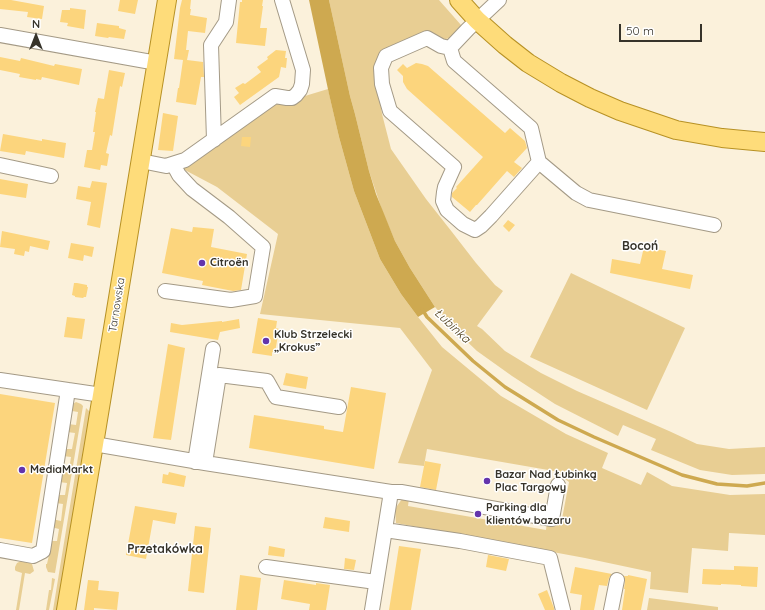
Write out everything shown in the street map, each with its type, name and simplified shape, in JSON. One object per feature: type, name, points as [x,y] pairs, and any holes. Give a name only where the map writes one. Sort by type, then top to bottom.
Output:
[{"type":"main road","name":"Tarnowska","points":[[66,610],[167,0]]},
{"type":"main road","points":[[459,0],[477,20],[528,63],[561,83],[596,101],[620,111],[676,130],[722,138],[765,142]]},
{"type":"street","points":[[214,140],[211,45],[226,22],[229,0]]},
{"type":"street","points":[[141,161],[166,166],[185,160],[275,96],[292,98],[296,95],[300,90],[304,70],[282,0]]},
{"type":"street","points":[[450,48],[498,0]]},
{"type":"street","points":[[0,35],[157,63]]},
{"type":"street","points":[[450,48],[441,46],[427,38],[386,56],[381,68],[382,84],[390,111],[454,167],[451,176],[444,187],[443,201],[447,210],[463,224],[475,230],[491,216],[539,162]]},
{"type":"street","points":[[450,48],[454,62],[531,128],[539,162],[576,193],[589,200],[714,225]]},
{"type":"street","points":[[165,291],[231,300],[255,296],[262,247],[229,217],[192,189],[179,175],[173,164]]},
{"type":"street","points":[[0,165],[51,176]]},
{"type":"street","points":[[200,462],[213,349]]},
{"type":"street","points":[[200,462],[219,375],[267,381],[276,397],[339,407]]},
{"type":"street","points":[[0,380],[102,395]]},
{"type":"street","points":[[0,550],[33,556],[42,551],[68,390]]},
{"type":"street","points":[[94,444],[391,492],[401,492],[552,519],[558,485]]},
{"type":"street","points":[[372,610],[391,492]]},
{"type":"street","points":[[385,530],[460,541],[550,558],[563,610]]},
{"type":"street","points":[[266,567],[376,582]]},
{"type":"street","points":[[612,610],[617,580]]},
{"type":"shaded area","points":[[309,0],[329,0],[350,96],[376,194],[395,241],[435,307],[418,317],[401,294],[380,259],[354,191],[339,137]]},
{"type":"shaded area","points":[[329,0],[439,0],[461,25],[458,33],[453,37],[439,39],[375,65],[382,114],[391,149],[426,199],[476,263],[495,285],[503,291],[477,326],[505,351],[541,373],[577,391],[697,444],[729,449],[765,447],[765,474],[732,475],[700,470],[651,450],[656,439],[623,425],[618,436],[555,404],[477,351],[457,332],[435,307],[410,268],[395,241],[383,213],[369,171],[350,96]]},
{"type":"shaded area","points":[[328,89],[354,191],[380,259],[401,294],[442,347],[501,396],[566,434],[608,453],[602,468],[641,485],[647,472],[672,486],[730,495],[765,494],[765,535],[729,533],[728,551],[692,548],[688,593],[650,589],[651,572],[585,558],[396,523],[395,510],[397,506],[402,499],[409,498],[408,506],[546,530],[547,522],[561,524],[569,482],[554,471],[427,449],[424,466],[398,463],[432,370],[400,328],[260,314],[278,234],[217,187],[183,169],[211,147],[272,106]]},
{"type":"shaded area","points":[[571,273],[685,328],[647,410],[530,357]]},
{"type":"shaded area","points":[[76,402],[83,406],[55,573],[48,572],[46,564],[52,541],[57,541],[59,529],[51,527],[52,519],[61,521],[63,504],[56,503],[56,495],[65,495],[67,483],[59,482],[61,469],[69,470],[71,457],[63,456],[64,449],[72,449],[75,433],[67,432],[68,424],[76,425],[78,412],[72,411],[73,404]]},
{"type":"shaded area","points":[[86,408],[90,412],[83,461],[57,610],[53,610]]},
{"type":"shaded area","points":[[27,561],[32,564],[34,571],[30,574],[25,573],[19,610],[16,610],[22,573],[16,571],[15,567],[17,563]]},
{"type":"shaded area","points":[[52,578],[55,579],[49,610],[46,610],[49,590],[51,590]]},
{"type":"shaded area","points":[[649,598],[718,607],[718,610],[647,610]]},
{"type":"building","points":[[0,0],[11,0],[44,6],[42,19],[27,17],[28,12],[0,9]]},
{"type":"building","points":[[120,0],[138,0],[135,14],[118,11]]},
{"type":"building","points":[[182,0],[191,0],[190,15],[207,18],[205,33],[188,31],[186,50],[189,50],[187,60],[203,62],[204,77],[201,77],[196,105],[176,102],[183,60],[174,59]]},
{"type":"building","points":[[242,0],[263,0],[260,28],[267,28],[265,46],[236,43],[240,2],[242,2]]},
{"type":"building","points":[[70,8],[86,10],[84,29],[67,26],[68,23],[60,22],[62,10],[70,10]]},
{"type":"building","points":[[97,23],[119,26],[119,28],[126,30],[124,39],[95,36]]},
{"type":"building","points":[[276,50],[286,51],[286,68],[281,67],[279,77],[240,105],[234,97],[239,93],[235,88],[243,83],[245,84],[261,72],[257,67],[268,59],[267,57]]},
{"type":"building","points":[[0,57],[20,61],[21,58],[54,66],[55,64],[82,69],[79,85],[42,77],[41,80],[36,80],[19,77],[20,74],[0,70]]},
{"type":"building","points":[[416,63],[428,66],[505,133],[510,128],[525,141],[527,148],[514,162],[522,168],[514,177],[507,171],[470,212],[452,197],[452,193],[483,157],[407,89],[403,82],[403,76],[397,70],[403,64],[407,68]]},
{"type":"building","points":[[109,70],[125,73],[122,87],[120,86],[112,136],[110,135],[106,153],[109,154],[107,166],[101,165],[100,170],[84,167],[87,150],[92,150],[95,132],[93,132],[95,112],[98,98],[104,99]]},
{"type":"building","points":[[163,113],[178,116],[173,151],[158,150]]},
{"type":"building","points":[[3,134],[42,141],[42,139],[66,143],[64,158],[26,151],[25,155],[0,151]]},
{"type":"building","points":[[242,137],[251,137],[250,147],[241,146]]},
{"type":"building","points":[[0,179],[28,184],[26,198],[0,194]]},
{"type":"building","points":[[92,181],[107,183],[100,228],[87,225],[91,202],[76,199],[78,186],[90,188]]},
{"type":"building","points":[[508,220],[515,225],[509,232],[503,226]]},
{"type":"building","name":"Citroën","points":[[193,227],[214,229],[211,247],[247,254],[241,290],[233,291],[202,285],[203,281],[162,273],[171,228],[192,232]]},
{"type":"building","points":[[2,231],[50,241],[48,250],[30,246],[29,252],[25,251],[24,256],[14,254],[15,249],[0,247]]},
{"type":"building","points":[[71,243],[94,247],[92,257],[84,255],[83,261],[68,258]]},
{"type":"building","points":[[644,247],[666,251],[662,269],[693,275],[690,289],[610,273],[612,259],[640,264]]},
{"type":"building","points":[[74,283],[87,285],[86,297],[75,297],[72,295]]},
{"type":"building","points":[[67,317],[85,319],[82,339],[64,337]]},
{"type":"building","name":"Klub Strzelecki „Krokus”","points":[[258,318],[277,321],[276,328],[279,329],[275,353],[272,352],[272,356],[252,353]]},
{"type":"building","points":[[239,319],[240,328],[220,332],[218,340],[170,332],[171,323],[182,325],[222,322]]},
{"type":"building","points":[[168,344],[185,348],[171,440],[153,438]]},
{"type":"building","points":[[286,373],[308,377],[306,389],[283,385]]},
{"type":"building","points":[[351,387],[386,393],[374,469],[249,448],[254,415],[324,426],[324,429],[343,432]]},
{"type":"building","name":"MediaMarkt","points":[[0,394],[55,403],[32,543],[0,538]]},
{"type":"building","points":[[425,461],[441,464],[436,490],[420,487]]},
{"type":"building","points":[[169,472],[186,476],[184,487],[162,483],[163,474],[168,475]]},
{"type":"building","points":[[135,506],[177,513],[175,524],[153,520],[146,559],[126,555]]},
{"type":"building","points":[[325,517],[350,521],[349,532],[323,528]]},
{"type":"building","points":[[195,526],[211,528],[204,593],[188,591]]},
{"type":"building","points":[[269,546],[285,549],[284,557],[268,555]]},
{"type":"building","points":[[399,546],[421,549],[411,610],[389,610]]},
{"type":"building","points":[[488,555],[509,559],[506,571],[486,567]]},
{"type":"building","points":[[345,558],[356,560],[354,570],[344,569]]},
{"type":"building","points":[[734,566],[758,567],[757,587],[702,584],[703,569],[734,570]]},
{"type":"building","points":[[575,567],[612,574],[609,578],[607,586],[599,585],[594,610],[580,610],[582,595],[570,593]]},
{"type":"building","points":[[240,575],[261,578],[257,610],[236,610]]},
{"type":"building","points":[[628,575],[647,579],[641,610],[622,610],[625,589],[624,576]]},
{"type":"building","points":[[88,580],[99,581],[98,590],[119,592],[117,610],[94,608],[94,610],[84,610]]},
{"type":"building","points":[[284,580],[316,585],[316,583],[330,585],[326,610],[309,610],[310,604],[281,599]]},
{"type":"building","points":[[547,590],[554,610],[545,610],[538,594]]},
{"type":"waterway","name":"Łubinka","points":[[422,309],[427,317],[473,361],[505,387],[558,420],[682,475],[717,484],[747,486],[765,483]]},
{"type":"place","name":"Citroën","points":[[202,263]]},
{"type":"place","name":"Klub Strzelecki „Krokus”","points":[[266,341]]},
{"type":"place","name":"MediaMarkt","points":[[22,470]]},
{"type":"place","name":"Bazar Nad Łubinką Plac Targowy","points":[[487,481]]},
{"type":"place","name":"Parking dla klientów bazaru","points":[[478,514]]},
{"type":"district","name":"Bocoń","points":[[640,246]]},
{"type":"district","name":"Przetakówka","points":[[165,549]]}]
